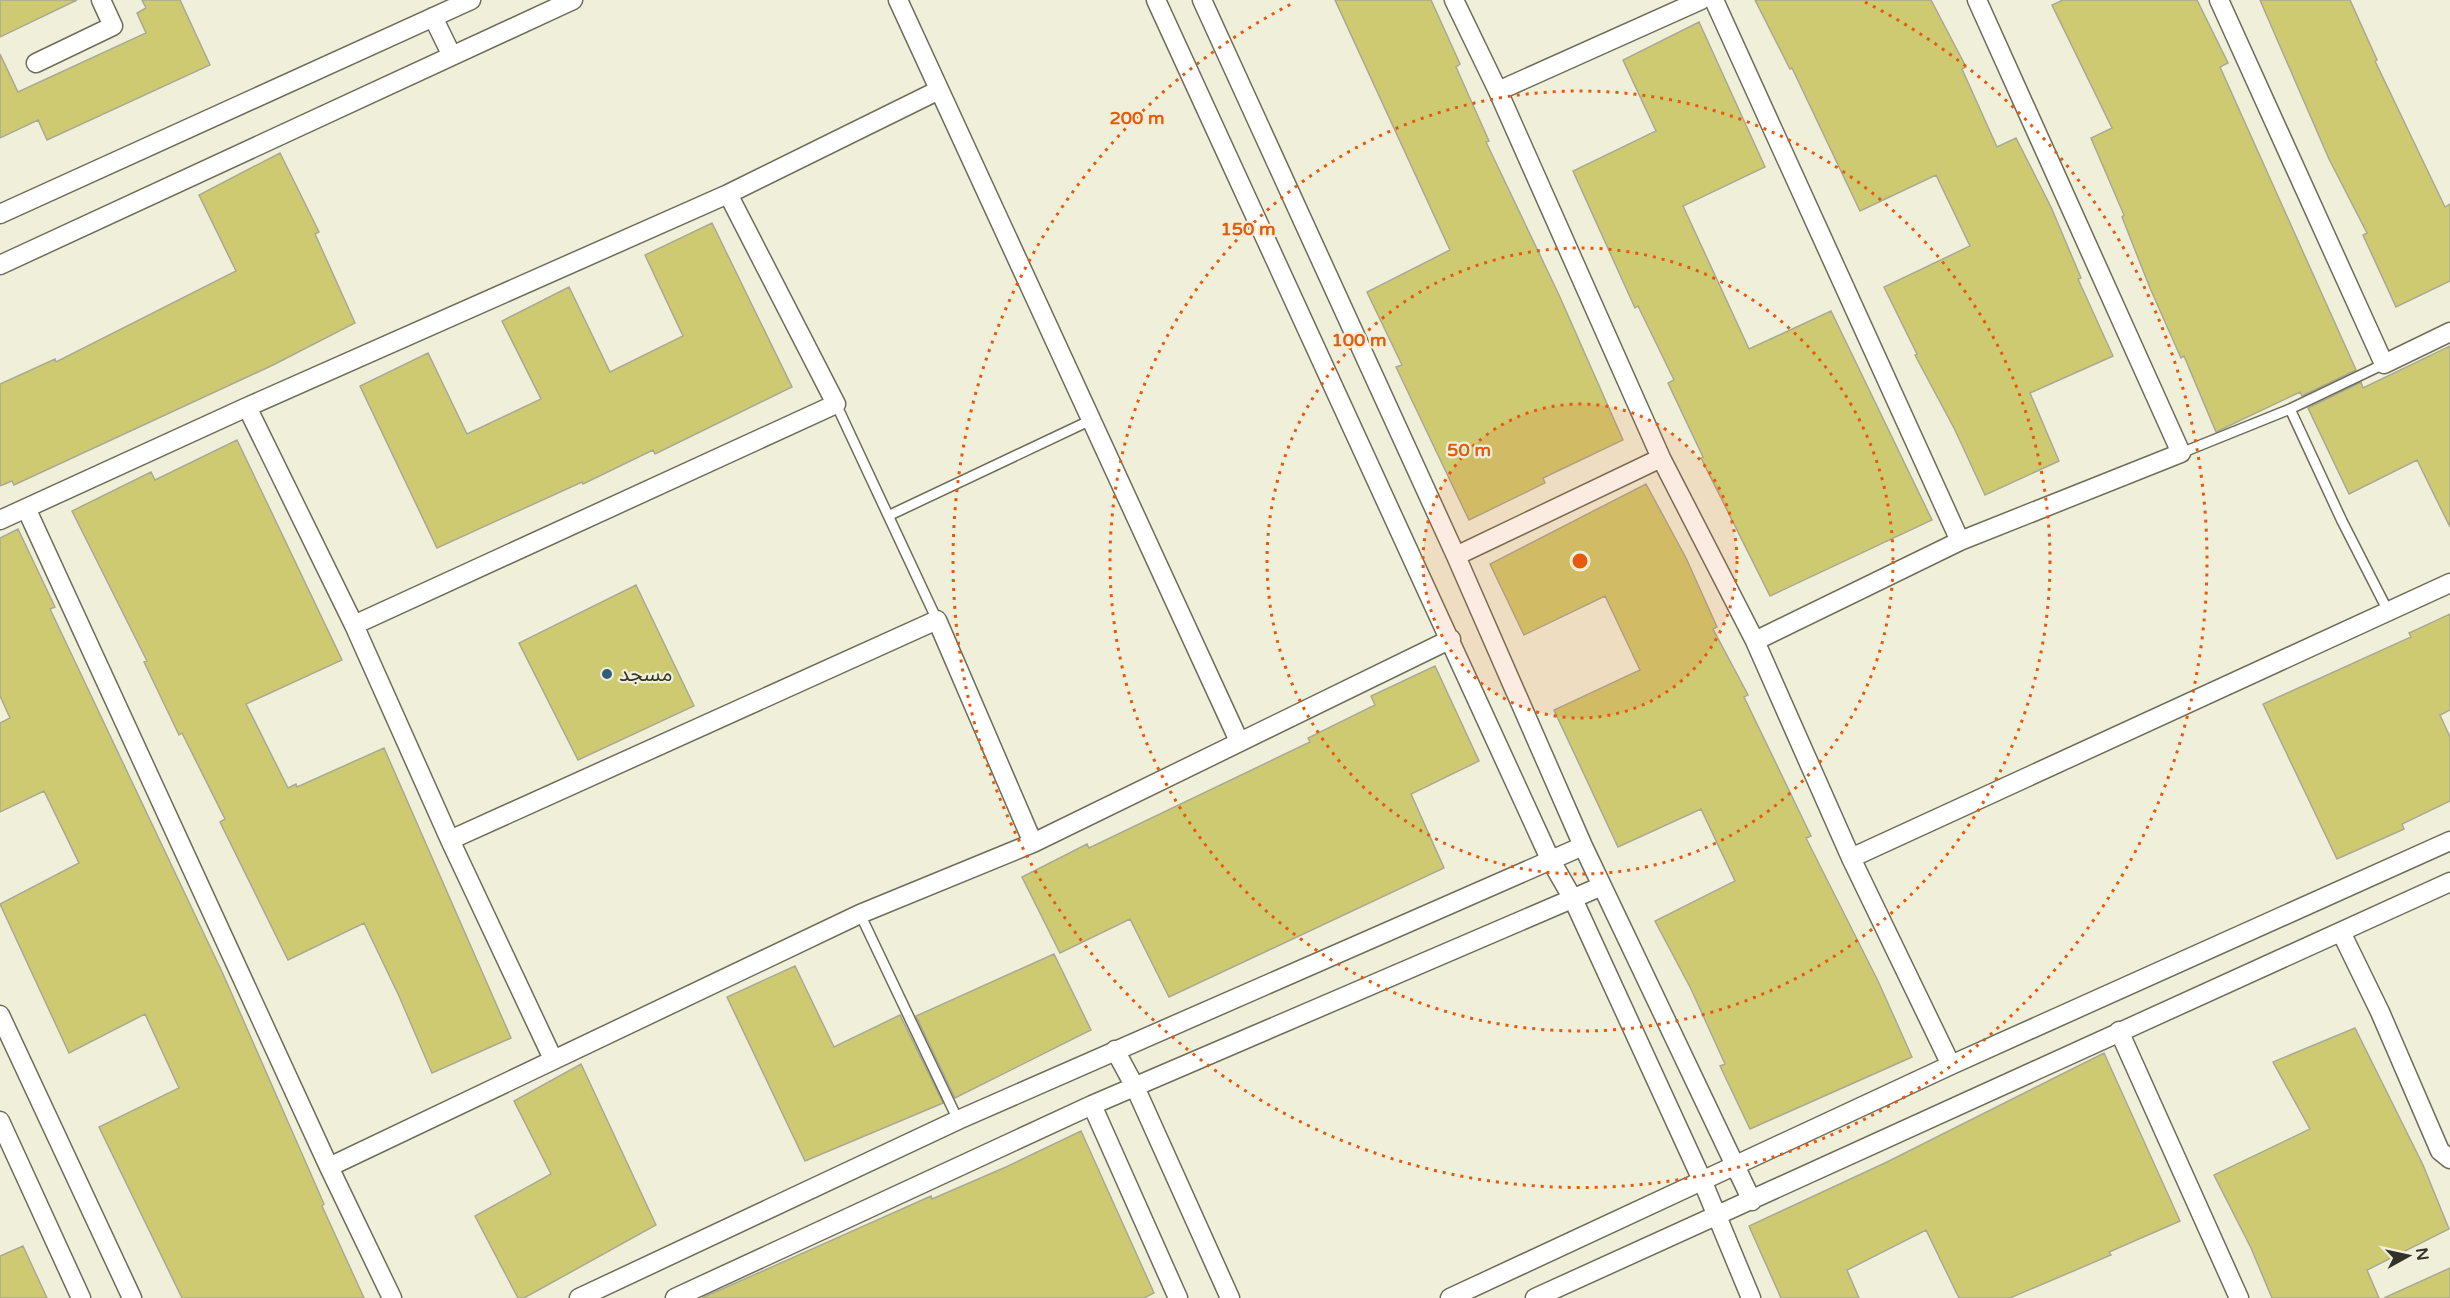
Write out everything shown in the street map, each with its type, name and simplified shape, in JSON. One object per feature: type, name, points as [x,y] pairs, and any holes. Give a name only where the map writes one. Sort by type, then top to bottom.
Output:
[{"type":"street","points":[[36,63],[113,26],[101,0]]},
{"type":"street","points":[[0,214],[471,0]]},
{"type":"street","points":[[0,265],[573,0]]},
{"type":"street","points":[[898,0],[1239,741]]},
{"type":"street","points":[[1156,0],[1550,859],[1573,900],[1702,1180],[1751,1298]]},
{"type":"street","points":[[1202,0],[1456,556],[1583,846],[1752,1200]]},
{"type":"street","points":[[1454,0],[1498,91],[1661,458],[1755,641],[1851,858],[1951,1065]]},
{"type":"street","points":[[1498,91],[1701,0]]},
{"type":"street","points":[[1714,0],[1960,541]]},
{"type":"street","points":[[1755,641],[1960,541],[2181,453],[1977,0]]},
{"type":"street","points":[[2219,0],[2385,364],[2450,332]]},
{"type":"street","points":[[433,17],[452,56]]},
{"type":"street","points":[[0,520],[247,407],[728,194],[939,90]]},
{"type":"street","points":[[354,625],[836,404],[728,194]]},
{"type":"street","points":[[247,407],[354,625],[450,840],[552,1059]]},
{"type":"street","points":[[1456,556],[1661,458]]},
{"type":"street","points":[[26,508],[329,1167],[392,1298]]},
{"type":"street","points":[[1851,858],[2450,584]]},
{"type":"street","points":[[450,840],[937,620],[1033,843]]},
{"type":"street","points":[[329,1167],[552,1059],[860,915],[1033,843],[1451,639]]},
{"type":"street","points":[[1450,1298],[1951,1065],[2450,842]]},
{"type":"street","points":[[579,1298],[958,1120],[1583,846]]},
{"type":"street","points":[[1534,1298],[1717,1217],[2119,1031],[2450,882]]},
{"type":"street","points":[[675,1298],[1092,1105],[1602,886]]},
{"type":"street","points":[[2340,932],[2380,1011],[2440,1151],[2450,1159]]},
{"type":"street","points":[[0,1015],[132,1298]]},
{"type":"street","points":[[2119,1031],[2239,1298]]},
{"type":"street","points":[[1114,1050],[1135,1087],[1230,1298]]},
{"type":"street","points":[[1092,1105],[1178,1298]]},
{"type":"street","points":[[0,1121],[81,1298]]},
{"type":"lane","points":[[2181,453],[2290,409],[2385,364]]},
{"type":"lane","points":[[836,404],[890,515],[937,620]]},
{"type":"lane","points":[[2290,409],[2342,521],[2388,611]]},
{"type":"lane","points":[[890,515],[1091,420]]},
{"type":"lane","points":[[860,915],[958,1120]]},
{"type":"building","points":[[0,0],[77,0],[0,37]]},
{"type":"building","points":[[142,0],[180,0],[210,65],[47,140],[38,120],[0,138],[0,54],[18,92],[146,33],[137,13],[146,8]]},
{"type":"building","points":[[1335,0],[1431,0],[1460,64],[1456,67],[1489,141],[1486,142],[1559,295],[1623,440],[1543,478],[1545,483],[1469,520],[1396,367],[1402,365],[1367,292],[1450,250]]},
{"type":"building","points":[[1755,0],[1931,0],[1966,67],[1962,69],[1997,147],[2016,138],[2051,207],[2081,278],[2078,279],[2113,356],[2030,393],[2059,461],[1985,495],[1955,430],[1915,355],[1917,354],[1884,287],[1970,246],[1936,175],[1860,211],[1792,68],[1790,69]]},
{"type":"building","points":[[2063,0],[2197,0],[2228,63],[2220,67],[2356,370],[2302,396],[2300,392],[2216,432],[2184,356],[2181,358],[2150,288],[2122,217],[2124,215],[2091,138],[2112,128],[2052,5]]},
{"type":"building","points":[[2260,0],[2350,0],[2377,60],[2375,61],[2445,207],[2450,204],[2450,281],[2396,307],[2363,235],[2367,233],[2329,159]]},
{"type":"building","points":[[1699,22],[1765,167],[1683,206],[1749,349],[1831,311],[1932,520],[1770,596],[1701,458],[1703,457],[1668,383],[1674,380],[1638,306],[1635,308],[1573,171],[1656,131],[1623,60]]},
{"type":"building","points":[[280,153],[319,232],[315,234],[355,323],[273,365],[14,485],[12,481],[0,486],[0,384],[55,359],[56,362],[236,271],[199,195]]},
{"type":"building","points":[[712,223],[792,387],[655,454],[653,450],[583,484],[582,482],[437,548],[360,386],[428,353],[467,434],[541,399],[502,321],[569,287],[610,372],[683,336],[645,255]]},
{"type":"building","points":[[2450,346],[2450,527],[2417,460],[2349,494],[2308,408],[2361,382],[2363,388]]},
{"type":"building","points":[[237,440],[342,660],[246,704],[288,788],[296,784],[297,787],[384,748],[511,1038],[432,1073],[364,923],[288,960],[220,822],[225,819],[182,733],[179,735],[144,662],[147,661],[72,511],[151,472],[155,480]]},
{"type":"building","points":[[1646,484],[1686,558],[1717,627],[1713,629],[1748,695],[1744,697],[1811,836],[1806,838],[1878,981],[1912,1057],[1750,1129],[1720,1066],[1725,1064],[1691,989],[1655,921],[1735,881],[1701,809],[1618,847],[1554,710],[1640,670],[1605,596],[1524,635],[1490,564]]},
{"type":"building","points":[[18,529],[55,607],[50,609],[223,974],[364,1298],[182,1298],[99,1127],[179,1088],[145,1014],[69,1053],[0,904],[79,863],[44,791],[0,812],[0,723],[10,718],[0,696],[0,538]]},
{"type":"building","name":"مسجد","points":[[636,585],[694,706],[578,760],[519,643]]},
{"type":"building","points":[[2450,614],[2450,710],[2440,715],[2450,737],[2450,801],[2402,824],[2404,829],[2337,859],[2263,704],[2411,637],[2409,633]]},
{"type":"building","points":[[1435,666],[1479,761],[1411,794],[1444,868],[1169,997],[1130,919],[1060,953],[1022,877],[1087,844],[1089,848],[1310,742],[1308,738],[1375,705],[1371,696]]},
{"type":"building","points":[[1054,954],[1091,1030],[955,1098],[916,1016]]},
{"type":"building","points":[[795,966],[834,1047],[900,1015],[943,1103],[805,1161],[727,997]]},
{"type":"building","points":[[2355,1028],[2423,1165],[2449,1229],[2367,1270],[2379,1298],[2272,1298],[2251,1248],[2214,1175],[2310,1129],[2273,1062]]},
{"type":"building","points":[[2104,1053],[2180,1221],[2109,1252],[2111,1255],[2010,1298],[1959,1298],[1926,1230],[1847,1270],[1859,1298],[1781,1298],[1749,1226],[1887,1162]]},
{"type":"building","points":[[581,1064],[656,1225],[524,1298],[518,1298],[475,1216],[551,1174],[514,1101]]},
{"type":"building","points":[[1081,1131],[1154,1293],[1144,1298],[702,1298],[931,1196],[932,1199],[1006,1167]]},
{"type":"building","points":[[23,1246],[47,1298],[0,1298],[0,1256]]},
{"type":"building","points":[[2450,1268],[2450,1298],[2384,1298]]},
{"type":"place","name":"مسجد","points":[[607,674]]}]
